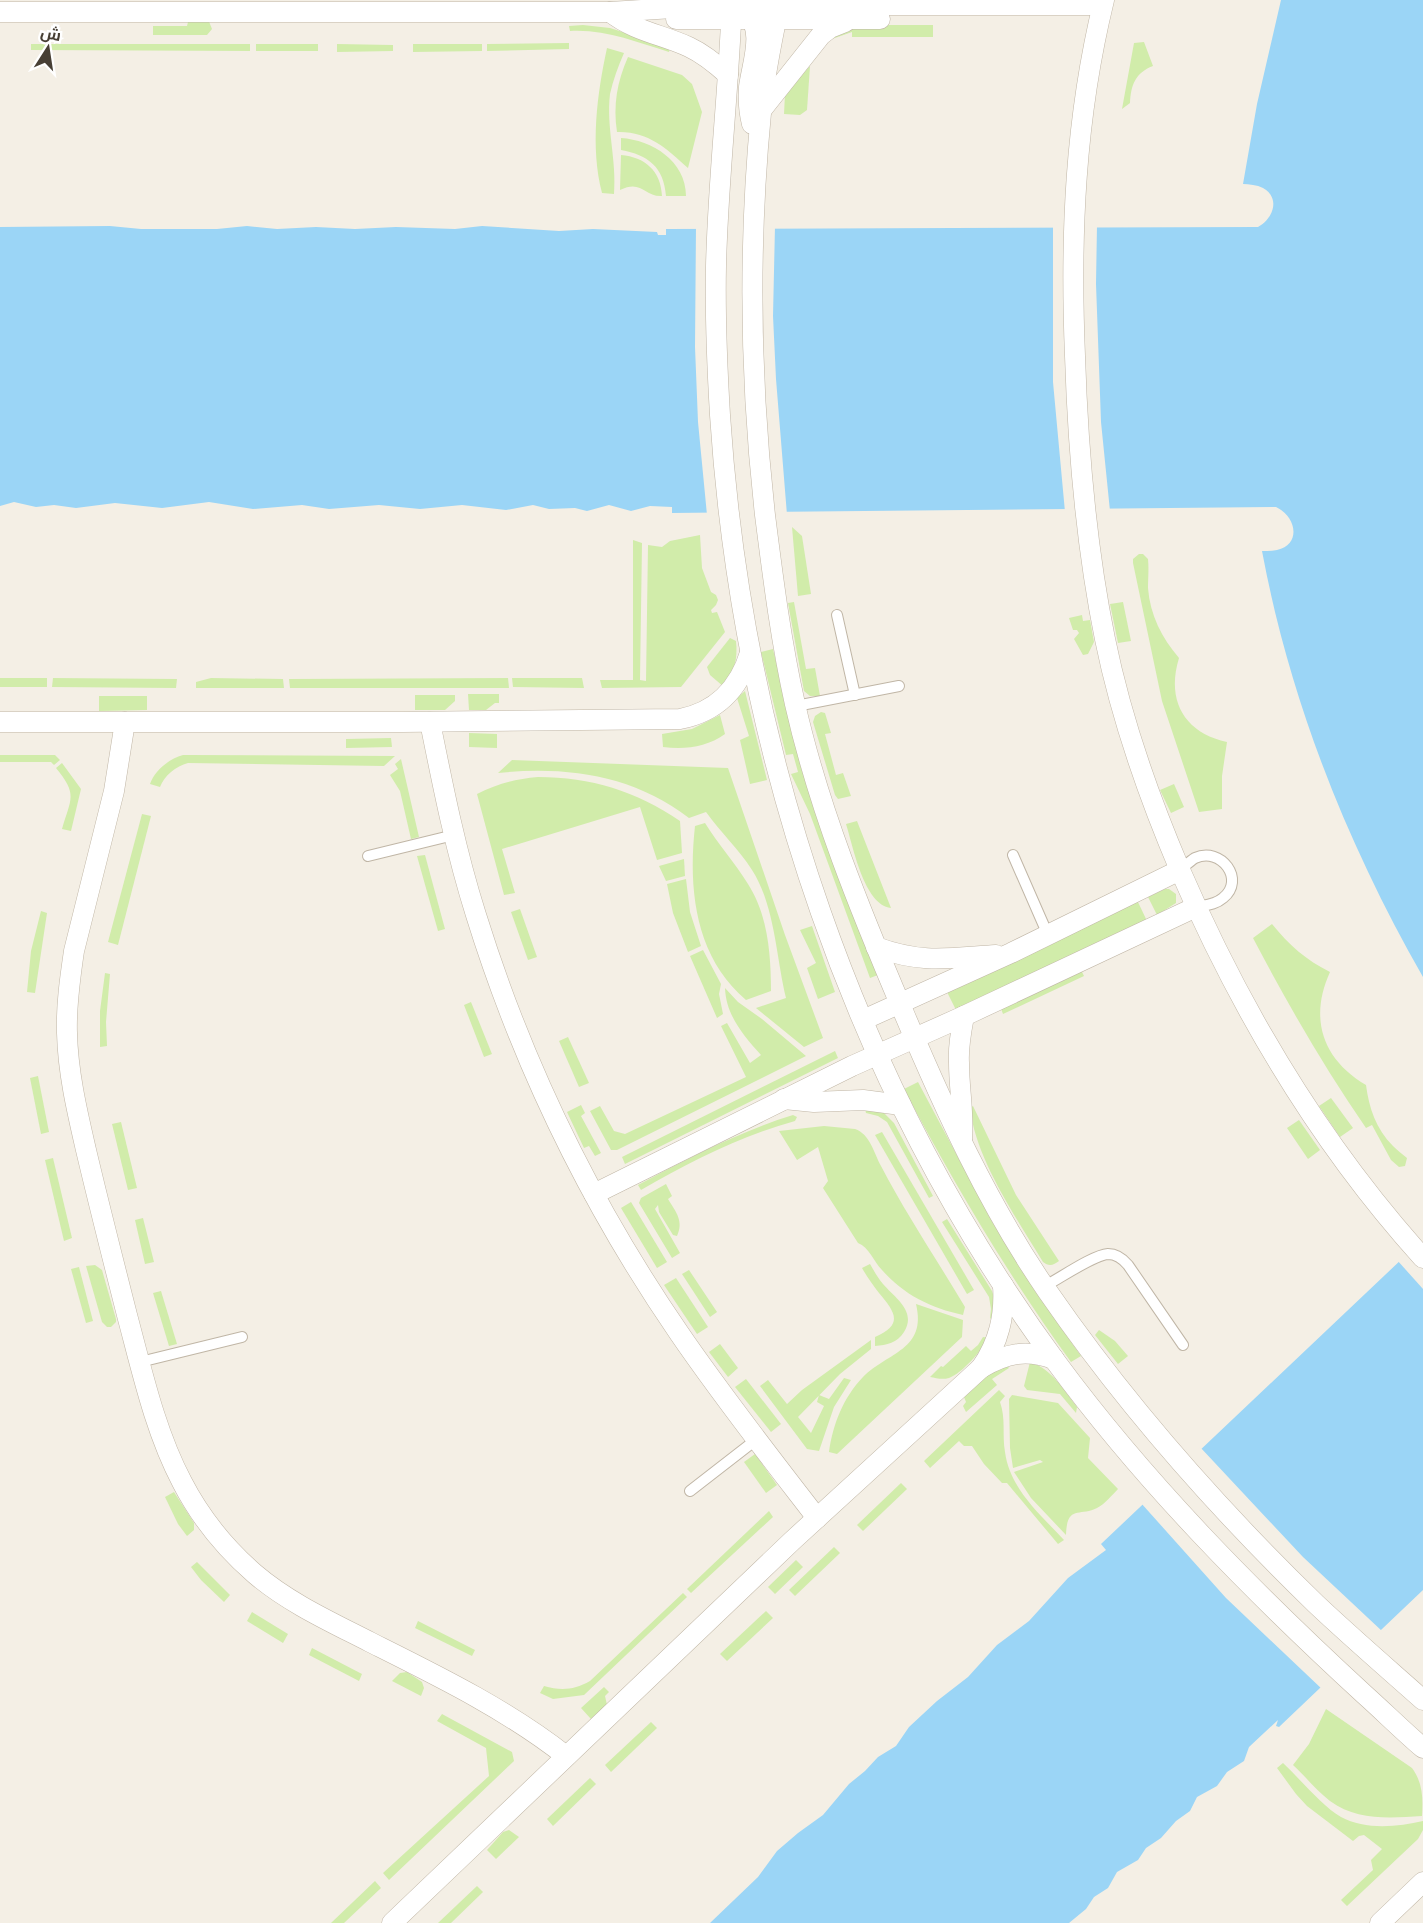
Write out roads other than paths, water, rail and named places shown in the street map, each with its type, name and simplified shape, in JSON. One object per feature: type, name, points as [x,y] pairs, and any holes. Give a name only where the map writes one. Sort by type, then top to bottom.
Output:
[{"type":"street","points":[[888,0],[913,6]]},
{"type":"street","points":[[0,12],[175,6],[610,12],[676,4],[756,8],[768,16],[779,8],[962,3],[1102,7]]},
{"type":"street","points":[[779,8],[852,20],[1102,7]]},
{"type":"street","points":[[1102,7],[1082,109],[1076,183],[1073,284],[1076,385],[1089,535],[1104,637],[1124,716],[1149,794],[1180,870],[1235,986],[1277,1061],[1325,1134],[1387,1216],[1423,1258]]},
{"type":"street","points":[[610,12],[655,19],[732,8]]},
{"type":"street","points":[[732,8],[716,263],[717,361],[723,458],[732,539],[750,653],[763,714],[788,810],[843,972],[901,1105],[953,1204],[1003,1285],[1054,1359],[1130,1456],[1244,1580],[1423,1748]]},
{"type":"street","points":[[756,8],[756,39],[749,100],[752,123],[759,144]]},
{"type":"street","points":[[779,8],[761,110],[752,259],[752,344],[757,428],[768,537],[777,603],[796,706],[829,818],[876,946],[914,1038],[961,1141],[1001,1215],[1045,1287],[1116,1384],[1252,1539],[1320,1607],[1423,1700]]},
{"type":"street","points":[[610,12],[635,28],[703,54],[728,75]]},
{"type":"street","points":[[761,110],[821,35],[830,28],[852,20]]},
{"type":"street","points":[[0,722],[658,721],[691,717],[712,708],[729,693],[742,674],[750,653]]},
{"type":"street","points":[[125,722],[120,762],[74,951],[67,1005],[67,1032],[72,1086],[111,1253],[163,1438],[181,1481],[207,1522],[247,1566],[275,1589],[295,1602],[485,1701],[527,1726],[566,1756]]},
{"type":"street","points":[[430,722],[454,836],[476,915],[512,1017],[554,1116],[594,1194],[634,1264],[678,1333],[817,1518]]},
{"type":"street","points":[[863,1020],[1011,953],[1180,870]]},
{"type":"street","points":[[594,1194],[878,1054],[1196,907]]},
{"type":"street","points":[[876,946],[902,955],[930,960],[1011,953]]},
{"type":"street","points":[[961,1141],[963,1106],[959,1064],[960,1034],[964,1016]]},
{"type":"street","points":[[784,1099],[814,1102],[863,1100],[901,1105]]},
{"type":"street","points":[[392,1923],[817,1518],[981,1368],[993,1350],[1000,1330],[1004,1308],[1003,1285]]},
{"type":"street","points":[[981,1368],[997,1360],[1021,1353],[1033,1353],[1054,1359]]},
{"type":"street","points":[[1380,1923],[1423,1882]]},
{"type":"lane","points":[[837,615],[855,695]]},
{"type":"lane","points":[[796,706],[899,686]]},
{"type":"lane","points":[[368,856],[454,836]]},
{"type":"lane","points":[[1014,855],[1048,935]]},
{"type":"lane","points":[[1180,870],[1195,858],[1210,856],[1223,861],[1230,870],[1232,882],[1227,895],[1215,903],[1196,907]]},
{"type":"lane","points":[[1045,1287],[1101,1256],[1107,1254],[1119,1257],[1128,1265],[1183,1345]]},
{"type":"lane","points":[[140,1362],[242,1337]]},
{"type":"lane","points":[[690,1491],[757,1439]]},
{"type":"water","points":[[1281,0],[1423,0],[1423,977],[1395,927],[1346,823],[1305,717],[1288,662],[1262,551],[1285,547],[1293,536],[1292,523],[1283,511],[1276,507],[672,513],[672,507],[650,506],[631,511],[609,505],[587,511],[575,508],[549,509],[533,505],[506,510],[462,505],[420,509],[379,505],[329,509],[302,505],[253,509],[209,502],[162,508],[115,503],[76,508],[54,505],[36,507],[14,502],[0,506],[0,227],[110,226],[141,229],[217,229],[247,226],[277,229],[396,227],[455,229],[482,226],[559,231],[593,229],[657,232],[658,235],[666,235],[666,229],[1258,227],[1271,214],[1272,197],[1263,188],[1243,184],[1257,104]]},
{"type":"water","points":[[1423,1239],[1423,1590],[1279,1727],[1276,1726],[1278,1720],[1249,1747],[1244,1761],[1227,1772],[1217,1786],[1197,1797],[1190,1811],[1176,1821],[1161,1838],[1146,1848],[1138,1860],[1117,1872],[1108,1888],[1094,1897],[1086,1909],[1069,1923],[710,1923],[758,1877],[777,1851],[823,1815],[849,1784],[878,1757],[896,1746],[909,1727],[968,1677],[997,1645],[1029,1621],[1068,1578],[1106,1550],[1101,1544]]}]
